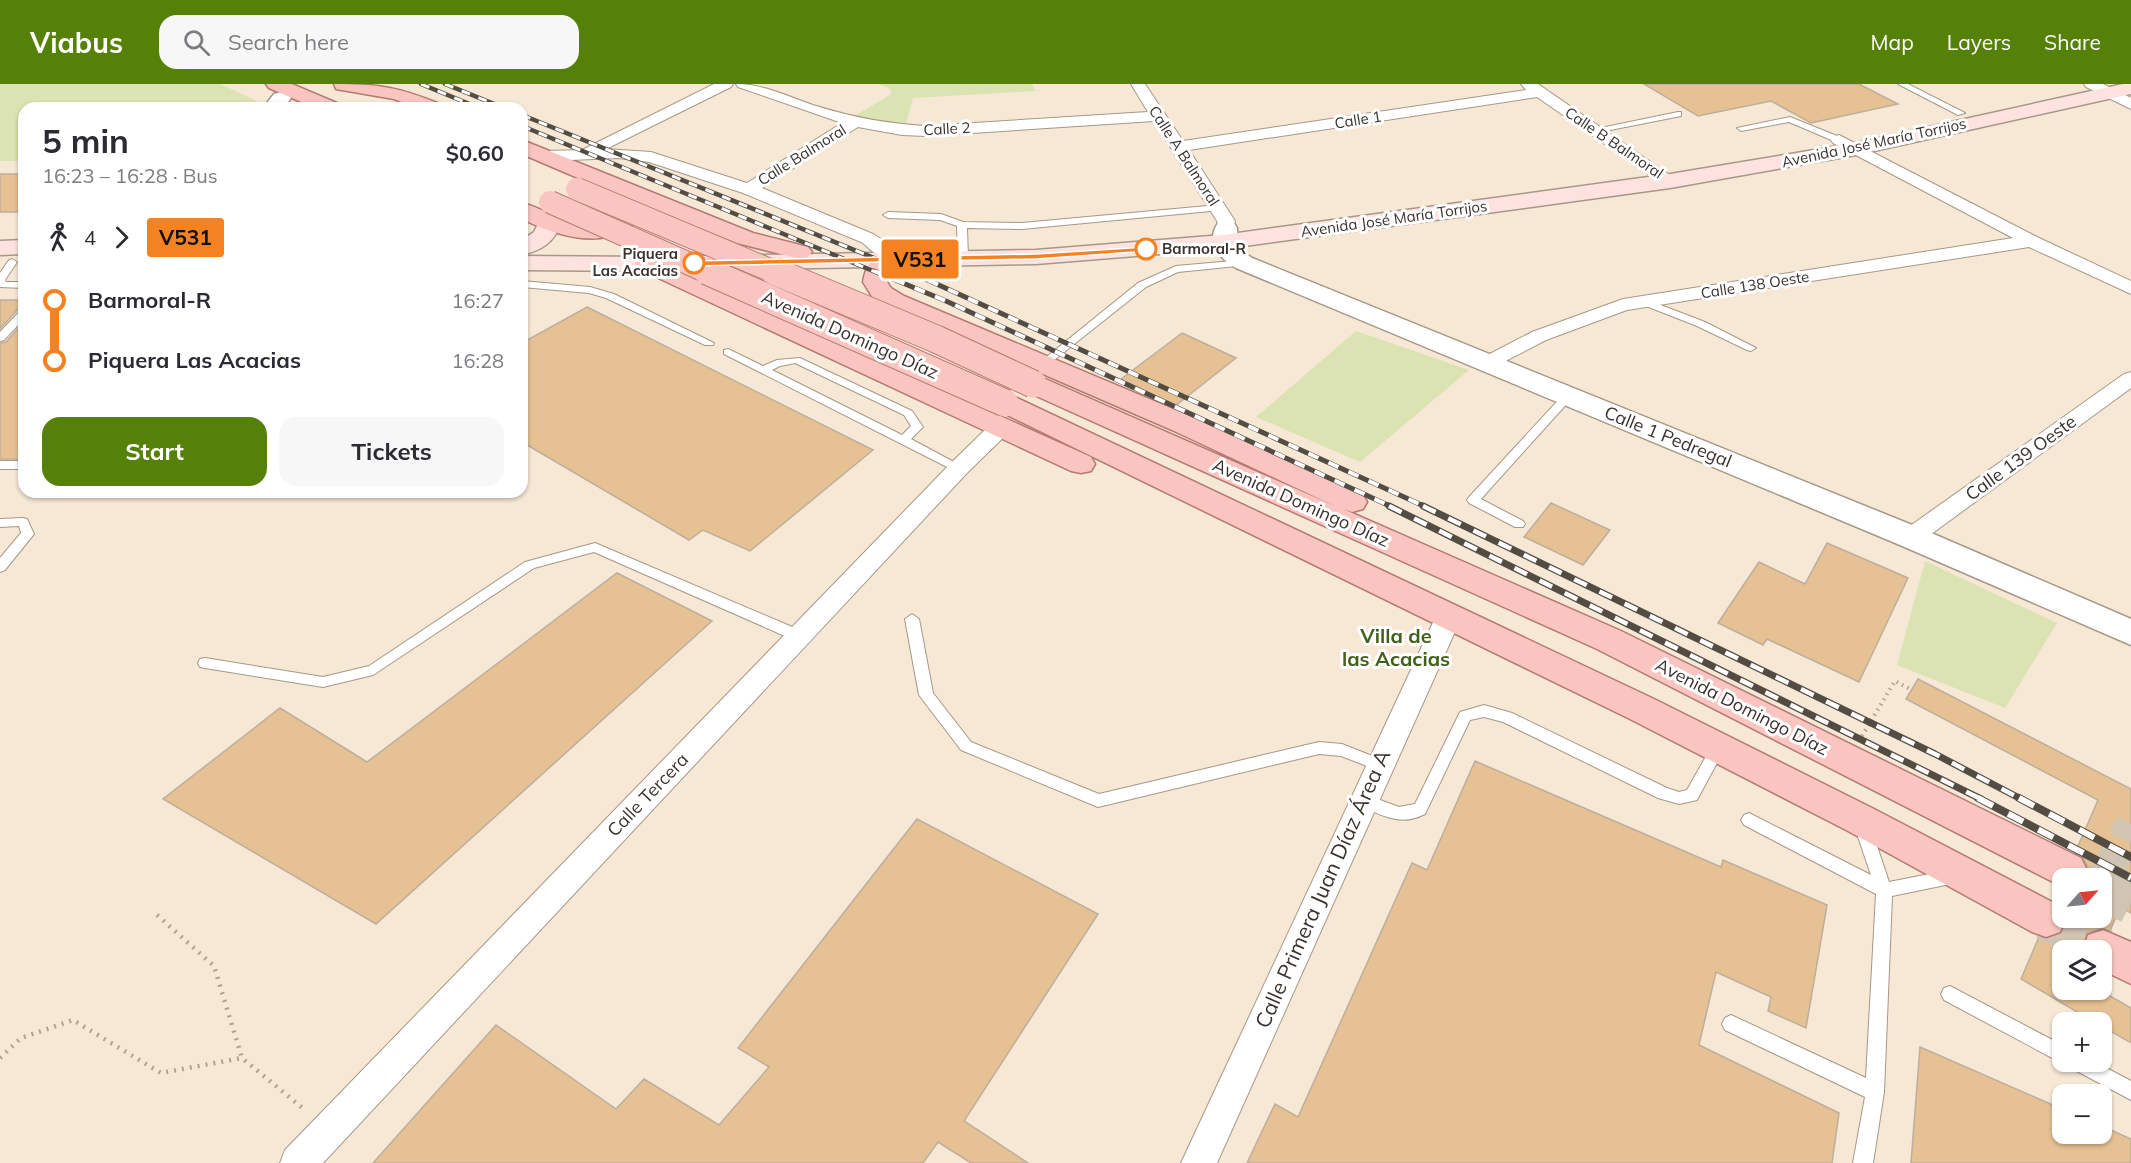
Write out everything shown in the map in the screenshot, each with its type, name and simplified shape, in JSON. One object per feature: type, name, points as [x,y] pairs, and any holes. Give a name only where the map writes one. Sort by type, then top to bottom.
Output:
[{"type":"main road","points":[[342,84],[382,102]]},
{"type":"main road","points":[[342,84],[399,93],[420,102]]},
{"type":"main road","name":"Avenida José María Torrijos","points":[[528,263],[647,264],[883,255],[1130,251],[1222,226],[1662,175],[1848,145],[2098,87]]},
{"type":"main road","name":"Avenida José María Torrijos","points":[[1848,145],[1961,113],[2098,87],[2131,88]]},
{"type":"main road","points":[[273,95],[289,102]]},
{"type":"main road","points":[[273,95],[305,102]]},
{"type":"main road","points":[[528,148],[745,238],[800,252]]},
{"type":"main road","name":"Avenida Domingo Díaz","points":[[528,168],[936,339],[1039,373],[1609,640],[2063,868]]},
{"type":"main road","name":"Avenida Domingo Díaz","points":[[528,195],[549,212],[1449,615],[1861,820],[2046,919]]},
{"type":"main road","points":[[528,210],[549,212],[577,232],[597,231],[616,226],[630,218],[638,207],[639,196]]},
{"type":"main road","points":[[528,247],[540,242],[546,234],[549,212]]},
{"type":"main road","name":"Avenida José María Torrijos","points":[[528,249],[883,255]]},
{"type":"main road","points":[[883,255],[875,282],[882,292],[895,301],[1039,373]]},
{"type":"main road","points":[[647,264],[824,347],[1002,416]]},
{"type":"main road","points":[[824,347],[820,335],[826,321],[842,309],[861,304],[895,301]]},
{"type":"street","points":[[555,159],[702,84]]},
{"type":"street","points":[[585,153],[726,84]]},
{"type":"street","name":"Calle 2","points":[[743,84],[855,122],[888,130],[926,131],[1157,116]]},
{"type":"street","points":[[764,92],[781,84]]},
{"type":"street","name":"Calle A Balmoral","points":[[1138,84],[1222,226]]},
{"type":"street","points":[[2098,87],[2131,104]]},
{"type":"street","name":"Calle B Balmoral","points":[[1534,88],[1662,175]]},
{"type":"street","name":"Calle 1","points":[[1177,147],[1534,88]]},
{"type":"street","name":"Calle Balmoral","points":[[749,189],[855,122]]},
{"type":"street","points":[[1848,145],[2031,241],[2131,288]]},
{"type":"street","points":[[555,159],[585,153],[618,153],[651,157],[749,189],[867,238],[883,255]]},
{"type":"street","name":"Calle 1 Pedregal","points":[[1222,226],[1225,249],[1244,263],[1911,537],[2131,633]]},
{"type":"street","name":"Calle 138 Oeste","points":[[1489,362],[1539,336],[1582,318],[1623,305],[2031,241]]},
{"type":"street","name":"Calle 139 Oeste","points":[[1911,537],[2131,378]]},
{"type":"street","name":"Calle Tercera","points":[[298,1163],[959,468],[1002,416]]},
{"type":"street","name":"Calle Primera Juan Díaz Área A","points":[[1199,1163],[1449,615]]},
{"type":"lane","points":[[1902,84],[1961,113]]},
{"type":"lane","points":[[1595,130],[1678,114]]},
{"type":"lane","points":[[1742,128],[1790,119],[1848,145]]},
{"type":"lane","points":[[888,215],[941,217],[962,225],[1222,226]]},
{"type":"lane","points":[[962,225],[963,253]]},
{"type":"lane","points":[[14,256],[0,280],[3,285],[18,285]]},
{"type":"lane","points":[[1039,373],[1143,285],[1176,269],[1244,263]]},
{"type":"lane","points":[[528,285],[590,291],[610,296],[709,343]]},
{"type":"lane","points":[[1646,302],[1701,324],[1751,348]]},
{"type":"lane","points":[[0,338],[18,319]]},
{"type":"lane","points":[[728,352],[959,468]]},
{"type":"lane","points":[[765,369],[777,363],[796,360],[908,413],[917,427],[904,440]]},
{"type":"lane","points":[[1519,524],[1473,500],[1568,396]]},
{"type":"lane","points":[[0,465],[18,465]]},
{"type":"lane","points":[[0,523],[23,522],[28,534],[0,567]]},
{"type":"lane","points":[[205,663],[323,682],[373,670],[530,566],[595,548],[799,636]]},
{"type":"lane","points":[[912,619],[926,695],[966,746],[1098,801],[1319,748],[1342,750],[1380,765]]},
{"type":"lane","points":[[1364,800],[1399,815],[1412,815],[1420,809],[1464,716],[1484,711],[1507,717],[1663,793],[1678,798],[1692,795],[1718,748]]},
{"type":"lane","points":[[1749,820],[1884,890],[1963,875]]},
{"type":"lane","points":[[1861,820],[1884,890],[1875,1092],[1863,1163]]},
{"type":"lane","points":[[1950,994],[2052,1049]]},
{"type":"lane","points":[[1731,1024],[1875,1092]]},
{"type":"lane","points":[[2096,1072],[2131,1091]]},
{"type":"path","points":[[1848,760],[1895,681],[1912,690]]},
{"type":"path","points":[[157,915],[214,966],[242,1058],[299,1105]]},
{"type":"path","points":[[0,1058],[21,1038],[73,1020],[161,1073],[242,1058]]},
{"type":"green space","points":[[0,84],[220,84],[257,102],[18,102],[18,161],[0,161]]},
{"type":"green space","points":[[878,84],[1032,84],[1036,91],[913,98],[906,124],[878,121],[856,115],[890,95],[891,89]]},
{"type":"green space","points":[[1356,331],[1469,370],[1360,462],[1256,417]]},
{"type":"green space","points":[[1925,561],[2057,623],[2005,708],[1897,665]]},
{"type":"building","points":[[1644,84],[1859,84],[1898,104],[1811,123],[1771,101],[1698,116]]},
{"type":"building","points":[[0,174],[18,174],[18,212],[0,212]]},
{"type":"building","points":[[0,300],[18,300],[18,309],[0,329]]},
{"type":"building","points":[[587,307],[873,450],[750,551],[703,530],[689,540],[528,446],[528,340]]},
{"type":"building","points":[[18,329],[18,459],[0,459],[0,343],[6,342]]},
{"type":"building","points":[[1182,333],[1236,358],[1175,406],[1121,379]]},
{"type":"building","points":[[1551,503],[1610,530],[1583,565],[1524,537]]},
{"type":"building","points":[[1827,543],[1908,578],[1859,682],[1767,639],[1763,645],[1718,623],[1759,562],[1805,584]]},
{"type":"building","points":[[617,573],[712,621],[376,924],[163,799],[280,708],[367,762]]},
{"type":"building","points":[[1918,679],[2131,789],[2131,913],[2120,907],[2112,926],[2112,868],[2088,868],[2083,857],[2075,853],[2098,800],[1906,699]]},
{"type":"building","points":[[1475,761],[1721,867],[1723,860],[1827,905],[1806,1028],[1768,1011],[1771,997],[1716,972],[1699,1045],[1839,1113],[1832,1163],[1247,1163],[1275,1104],[1298,1117],[1412,863],[1427,870]]},
{"type":"building","points":[[917,819],[1098,914],[964,1121],[1028,1163],[971,1163],[938,1142],[923,1163],[373,1163],[496,1025],[616,1109],[644,1079],[719,1125],[769,1067],[738,1048]]},
{"type":"building","points":[[2064,928],[2102,928],[2087,933],[2085,940],[2052,940],[2052,997],[2021,979],[2039,937],[2047,939],[2061,934]]},
{"type":"building","points":[[2112,997],[2131,1008],[2131,1043],[2112,1032],[2112,1012],[2077,1012],[2057,1000],[2112,1000]]},
{"type":"building","points":[[1920,1047],[2052,1105],[2052,1144],[2112,1144],[2112,1130],[2131,1139],[2131,1163],[1911,1163]]},
{"type":"tunnel","points":[[2109,868],[2131,824]]},
{"type":"tunnel","points":[[2112,893],[2131,903]]},
{"type":"tunnel","points":[[2046,919],[2086,940]]},
{"type":"railway","points":[[421,84],[464,102]]},
{"type":"railway","points":[[445,84],[489,102]]},
{"type":"railway","points":[[528,117],[911,273]]},
{"type":"railway","points":[[528,128],[878,273]]},
{"type":"railway","points":[[874,271],[946,301],[1392,507]]},
{"type":"railway","points":[[908,271],[1426,507]]},
{"type":"railway","points":[[1389,506],[1981,799]]},
{"type":"railway","points":[[1423,506],[1935,754],[2021,799]]},
{"type":"railway","points":[[1978,798],[2131,878]]},
{"type":"railway","points":[[2019,798],[2131,857]]},
{"type":"bus line","name":"V531","points":[[694,263],[1036,257],[1146,249]]},
{"type":"place","name":"Barmoral-R","points":[[1146,249]]},
{"type":"place","name":"Piquera Las Acacias","points":[[694,263]]},
{"type":"district","name":"Villa de las Acacias","points":[[1396,648]]}]
